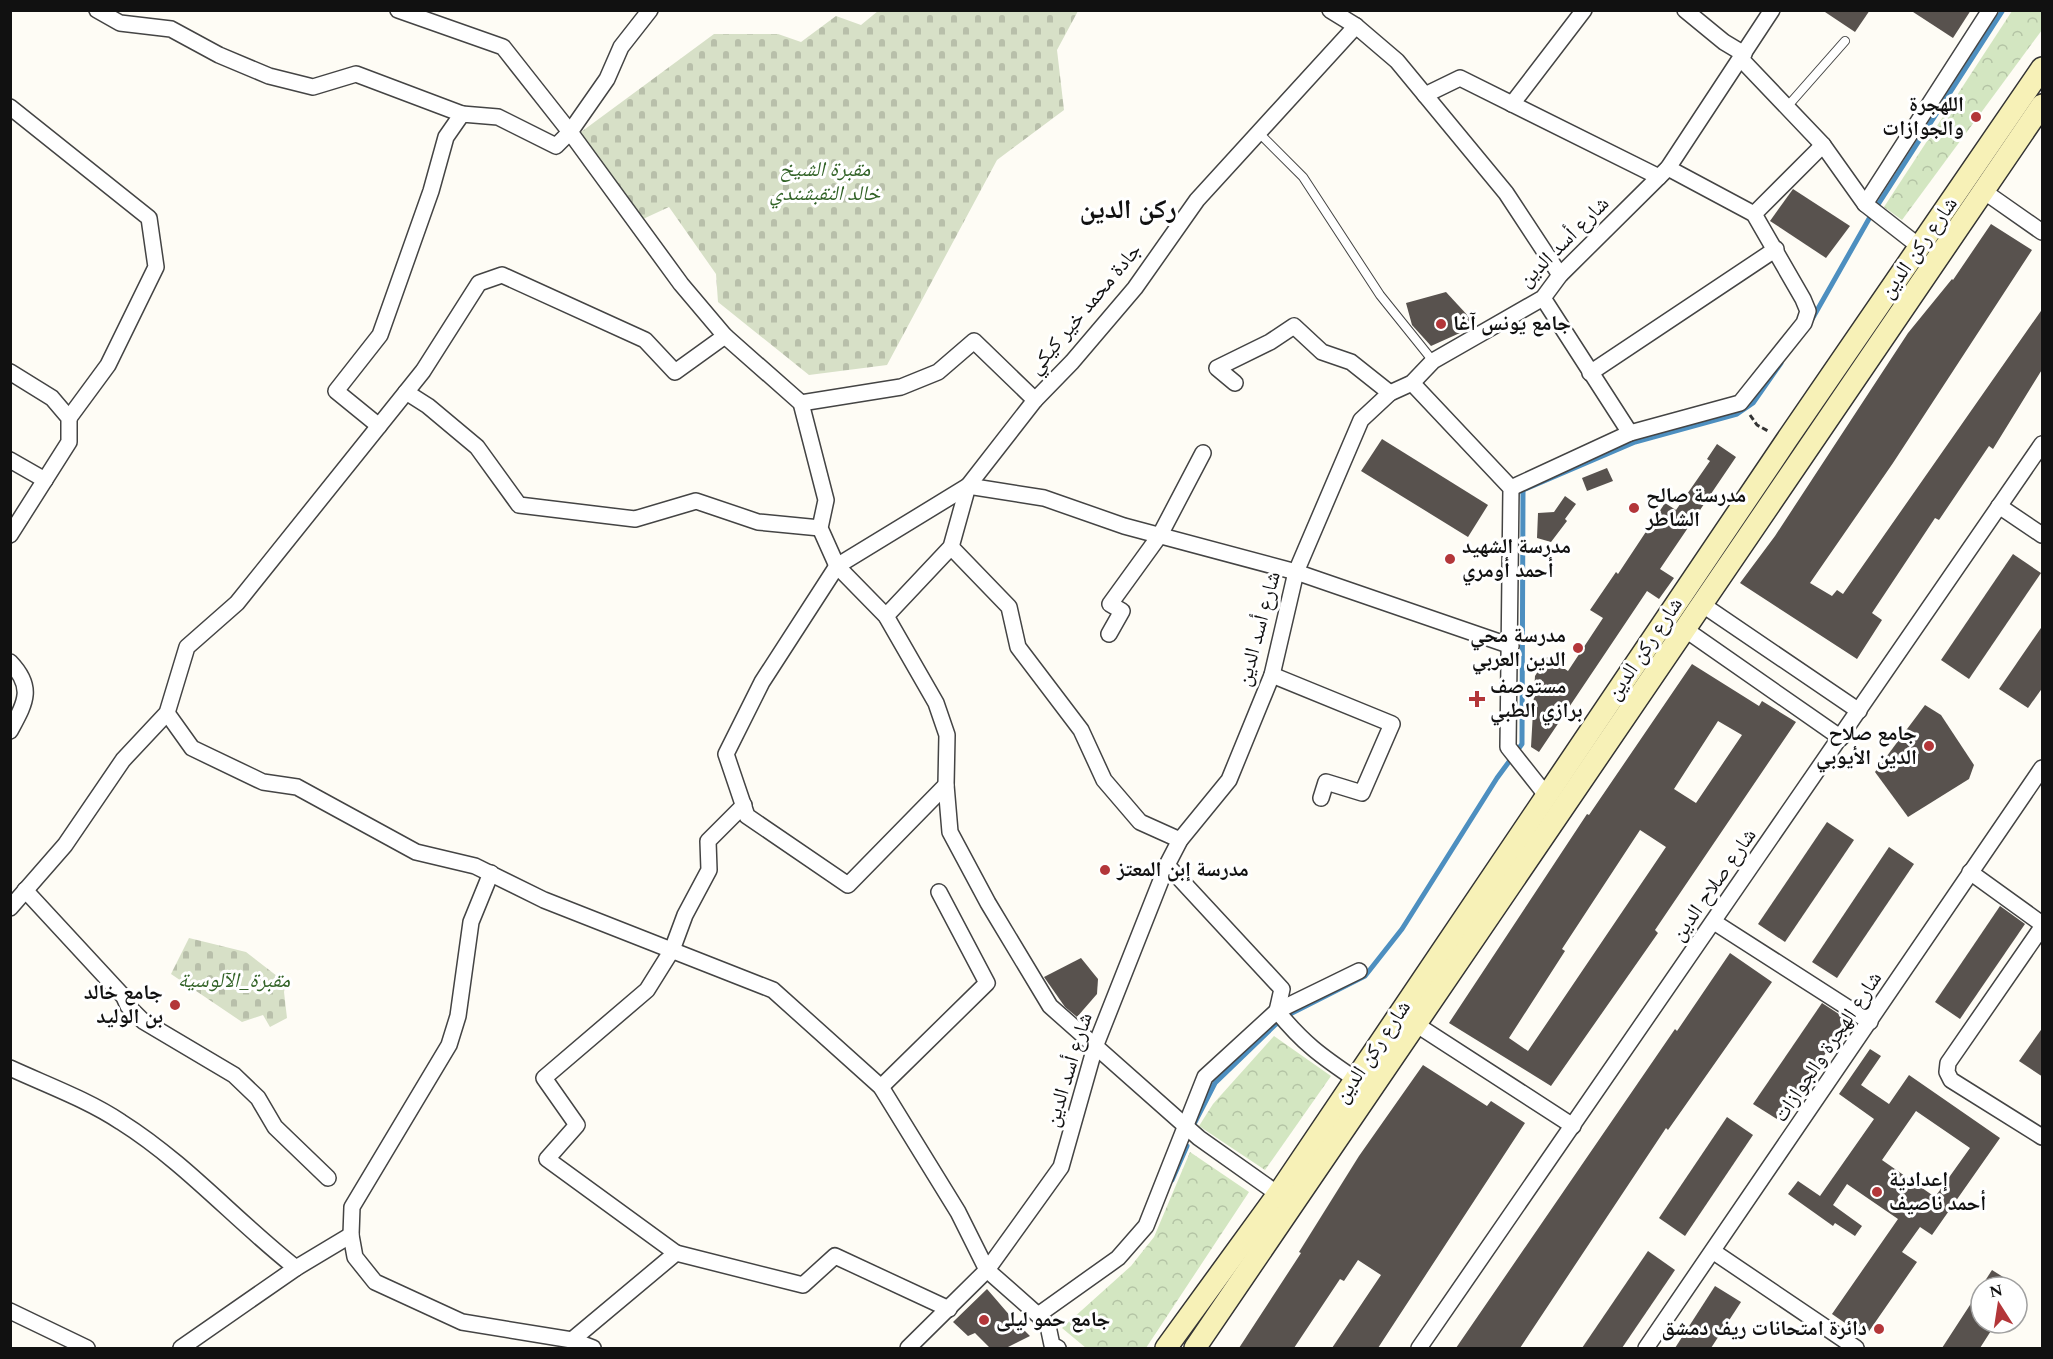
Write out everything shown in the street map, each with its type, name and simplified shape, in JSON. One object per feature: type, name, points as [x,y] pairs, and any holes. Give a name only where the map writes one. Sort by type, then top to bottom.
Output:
[{"type":"main road","name":"شارع ركن الدين","points":[[1166,1348],[1278,1194],[1786,441],[2043,68]]},
{"type":"main road","name":"شارع ركن الدين","points":[[1195,1348],[1703,605],[1982,190],[2043,105]]},
{"type":"street","points":[[98,10],[120,22],[171,29],[219,55],[269,76],[313,87],[356,74],[462,114],[498,117],[556,146],[570,132],[607,79],[621,47],[650,10]]},
{"type":"street","points":[[398,10],[503,47],[570,132],[681,284],[724,336],[801,403],[826,500],[820,528],[837,566],[886,616],[936,703],[946,735],[946,785],[950,832],[988,903],[1050,1006],[1185,1125],[1278,1194]]},
{"type":"street","points":[[1330,10],[1356,26],[1397,61],[1506,193],[1560,275]]},
{"type":"street","points":[[1512,104],[1584,10]]},
{"type":"street","points":[[1684,10],[1743,56],[1786,108],[1823,146],[1865,204],[1920,247]]},
{"type":"street","name":"شارع أسد الدين","points":[[908,1348],[987,1270],[1062,1167],[1095,1047],[1167,865],[1180,840],[1229,780],[1272,675],[1296,572],[1361,420],[1390,393],[1412,382],[1433,361],[1543,298],[1560,275],[1664,173],[1772,10]]},
{"type":"street","points":[[1865,204],[1990,10]]},
{"type":"street","name":"جادة محمد خير كيكي","points":[[968,486],[1035,400],[1072,362],[1135,288],[1197,200],[1356,26]]},
{"type":"street","points":[[1425,95],[1460,78],[1754,214],[1776,249],[1808,311],[1804,323],[1744,408],[1630,433],[1511,488]]},
{"type":"street","points":[[10,107],[149,218],[156,267],[108,365],[69,418],[69,442],[10,535]]},
{"type":"street","points":[[379,426],[336,391],[381,335],[431,191],[446,137],[462,114]]},
{"type":"street","points":[[1754,214],[1823,146]]},
{"type":"street","points":[[1982,190],[2043,232]]},
{"type":"street","points":[[1590,373],[1776,249]]},
{"type":"street","points":[[10,908],[65,845],[123,760],[167,713],[187,647],[237,603],[379,426],[423,371],[479,283],[502,275],[645,340],[675,372],[724,336]]},
{"type":"street","points":[[1543,298],[1630,433]]},
{"type":"street","points":[[1235,383],[1216,368],[1270,342],[1294,326],[1322,352],[1351,362],[1390,393]]},
{"type":"street","points":[[801,403],[901,387],[938,372],[974,341],[1035,400]]},
{"type":"street","points":[[10,372],[52,398],[69,418]]},
{"type":"street","points":[[1412,382],[1511,488],[1511,646],[1508,747],[1546,795]]},
{"type":"street","points":[[406,392],[428,406],[477,447],[519,505],[634,519],[696,501],[758,522],[820,528]]},
{"type":"street","name":"شارع صلاح الدين","points":[[1419,1348],[2043,444]]},
{"type":"street","points":[[1109,634],[1122,611],[1110,604],[1160,535],[1203,453]]},
{"type":"street","points":[[10,460],[45,480]]},
{"type":"street","points":[[946,785],[848,885],[747,816],[726,754],[762,682],[837,566],[968,486],[1044,498],[1124,526],[1296,572],[1511,646]]},
{"type":"street","points":[[886,616],[951,547],[968,486]]},
{"type":"street","points":[[2000,506],[2043,535]]},
{"type":"street","points":[[951,547],[1009,607],[1018,647],[1081,730],[1104,780],[1140,822],[1180,840]]},
{"type":"street","points":[[1703,605],[1859,711]]},
{"type":"street","points":[[1686,630],[1840,738]]},
{"type":"street","points":[[10,663],[23,675],[26,701],[10,731]]},
{"type":"street","points":[[1272,675],[1392,724],[1362,793],[1326,782],[1321,798]]},
{"type":"street","points":[[167,713],[192,748],[263,782],[297,788],[416,852],[475,866],[544,900],[773,990],[881,1087],[958,1212],[987,1270],[1043,1320],[1052,1345],[1058,1348]]},
{"type":"street","name":"شارع الهجرة والجوازات","points":[[1647,1348],[2043,768]]},
{"type":"street","points":[[744,805],[708,842],[709,870],[685,915],[672,950],[647,990],[544,1078],[578,1125],[547,1159],[676,1253],[803,1285],[835,1256],[949,1308]]},
{"type":"street","points":[[1167,865],[1282,989],[1277,1011]]},
{"type":"street","points":[[1970,872],[2043,926],[1948,1063],[1947,1072],[1951,1080],[2043,1137]]},
{"type":"street","points":[[491,873],[471,922],[458,1016],[449,1045],[352,1207],[351,1235],[355,1257],[375,1282],[462,1322],[572,1340],[593,1348]]},
{"type":"street","points":[[25,890],[124,997],[137,1016],[234,1075],[258,1098],[275,1127],[328,1178]]},
{"type":"street","points":[[881,1087],[987,983],[939,892]]},
{"type":"street","points":[[1713,922],[1870,1022]]},
{"type":"street","points":[[1043,1320],[1118,1258],[1146,1226],[1205,1077],[1277,1011],[1359,971]]},
{"type":"street","points":[[1277,1011],[1312,1050],[1355,1079]]},
{"type":"street","points":[[1417,1025],[1573,1126]]},
{"type":"street","points":[[10,1068],[121,1121],[191,1174],[263,1242],[296,1268]]},
{"type":"street","points":[[181,1348],[296,1268],[351,1235]]},
{"type":"street","points":[[1714,1252],[1856,1348]]},
{"type":"street","points":[[572,1340],[676,1253]]},
{"type":"street","points":[[10,1311],[87,1348]]},
{"type":"lane","points":[[1786,108],[1845,41]]},
{"type":"lane","points":[[1259,134],[1303,177],[1380,295],[1433,361]]},
{"type":"path","points":[[1744,408],[1756,424],[1786,441]]},
{"type":"green space","name":"مقبرة الشيخ خالد النقبشندي","points":[[878,11],[1078,11],[1057,50],[1064,110],[997,160],[887,365],[809,375],[718,302],[716,274],[669,207],[630,225],[581,132],[714,34],[778,34],[801,42],[836,16],[861,25]]},
{"type":"green space","points":[[2012,11],[2042,11],[2042,30],[1902,220],[1884,207]]},
{"type":"green space","name":"مقبرة_الآلوسية","points":[[189,938],[246,952],[286,983],[284,992],[287,1018],[270,1027],[263,1015],[242,1022],[171,974]]},
{"type":"green space","points":[[1274,1036],[1331,1076],[1265,1170],[1199,1126],[1213,1104]]},
{"type":"green space","points":[[1190,1152],[1249,1192],[1146,1348],[1086,1348],[1062,1328],[1131,1266],[1154,1237]]},
{"type":"building","points":[[1822,10],[1870,10],[1855,32]]},
{"type":"building","points":[[1910,10],[1971,10],[1953,38]]},
{"type":"building","points":[[1793,189],[1850,226],[1826,258],[1770,221]]},
{"type":"building","points":[[1991,224],[2032,250],[1893,463],[1810,583],[1832,596],[1837,590],[1843,594],[2043,308],[2043,368],[1993,449],[1989,446],[1939,520],[1935,518],[1872,613],[1882,620],[1857,659],[1740,583],[1775,536],[1908,333],[1953,280]]},
{"type":"building","name":"جامع يونس آغا","points":[[1446,292],[1470,318],[1471,328],[1431,346],[1412,325],[1406,303]]},
{"type":"building","points":[[1382,439],[1488,505],[1468,537],[1361,471]]},
{"type":"building","points":[[1717,444],[1736,457],[1660,569],[1674,578],[1659,599],[1647,591],[1539,752],[1531,747],[1535,676],[1547,657],[1568,671],[1603,618],[1590,610],[1616,572],[1618,574],[1665,503],[1676,510],[1710,461],[1707,459]]},
{"type":"building","points":[[1607,468],[1613,481],[1587,491],[1582,478]]},
{"type":"building","points":[[1565,496],[1576,504],[1565,519],[1567,521],[1551,542],[1537,538],[1538,513],[1554,512]]},
{"type":"building","points":[[2013,554],[2041,573],[1969,679],[1941,660]]},
{"type":"building","points":[[2043,625],[2043,687],[2028,708],[1999,689]]},
{"type":"building","points":[[1692,664],[1759,706],[1762,701],[1796,722],[1655,930],[1658,933],[1551,1086],[1449,1023],[1587,814],[1589,815]],"holes":[[[1718,721],[1742,735],[1696,803],[1674,789]],[[1640,830],[1666,847],[1528,1051],[1509,1038],[1565,951],[1562,949]]]},
{"type":"building","name":"جامع صلاح الدين الأيوبي","points":[[1925,705],[1941,715],[1974,765],[1969,779],[1908,817],[1875,772]]},
{"type":"building","points":[[1827,822],[1854,840],[1785,942],[1758,924]]},
{"type":"building","points":[[1889,847],[1914,864],[1837,978],[1812,962]]},
{"type":"building","points":[[2000,906],[2025,924],[1960,1019],[1935,1002]]},
{"type":"building","points":[[1730,953],[1772,982],[1668,1130],[1666,1128],[1520,1348],[1456,1348],[1675,1029],[1677,1031]]},
{"type":"building","points":[[1081,958],[1098,979],[1097,994],[1077,1017],[1065,1007],[1044,977]]},
{"type":"building","points":[[1822,1003],[1848,1020],[1780,1121],[1753,1104]]},
{"type":"building","points":[[2043,1027],[2043,1077],[2019,1061]]},
{"type":"building","points":[[1870,1049],[1881,1056],[1861,1085],[1889,1104],[1909,1075],[2000,1138],[1932,1235],[1920,1227],[1902,1252],[1917,1262],[1865,1337],[1832,1314],[1898,1219],[1847,1184],[1833,1205],[1862,1226],[1855,1236],[1835,1223],[1833,1226],[1788,1194],[1798,1181],[1820,1196],[1874,1119],[1839,1094]],"holes":[[[1916,1111],[1970,1148],[1935,1197],[1882,1160]]]},
{"type":"building","points":[[1423,1065],[1487,1106],[1491,1101],[1525,1123],[1378,1348],[1332,1348],[1381,1275],[1358,1260],[1344,1281],[1340,1279],[1294,1348],[1239,1348],[1301,1253],[1299,1252],[1359,1156]]},
{"type":"building","points":[[1727,1117],[1753,1135],[1685,1236],[1659,1218]]},
{"type":"building","points":[[1648,1251],[1675,1270],[1622,1348],[1582,1348]]},
{"type":"building","points":[[1992,1270],[2000,1275],[1989,1275]]},
{"type":"building","points":[[1715,1286],[1741,1302],[1711,1348],[1675,1348]]},
{"type":"building","name":"جامع حمو ليلى","points":[[987,1289],[1030,1336],[1006,1348],[990,1348],[975,1333],[968,1336],[953,1322]]},
{"type":"building","points":[[1969,1306],[1969,1335],[1988,1335],[1980,1348],[1942,1348]]},
{"type":"waterway","points":[[1811,321],[1870,217],[2003,10]]},
{"type":"waterway","points":[[1195,1122],[1215,1083],[1275,1025],[1292,1013],[1365,976],[1402,929],[1497,778],[1522,744],[1523,490],[1635,442],[1737,414],[1753,403],[1781,363]]},
{"type":"waterway","points":[[1172,1180],[1187,1146]]},
{"type":"place","name":"اللهجرة والجوازات","points":[[1976,117]]},
{"type":"place","name":"جامع يونس آغا","points":[[1441,324]]},
{"type":"place","name":"مدرسة صالح الشاطر","points":[[1634,508]]},
{"type":"place","name":"مدرسة الشهيد أحمد أومري","points":[[1450,559]]},
{"type":"place","name":"مدرسة محي الدين العربي","points":[[1578,648]]},
{"type":"place","name":"مستوصف برازي الطبي","points":[[1477,699]]},
{"type":"place","name":"جامع صلاح الدين الأيوبي","points":[[1929,746]]},
{"type":"place","name":"مدرسة إبن المعتز","points":[[1105,870]]},
{"type":"place","name":"جامع خالد بن الوليد","points":[[175,1005]]},
{"type":"place","name":"إعدادية أحمد ناصيف","points":[[1877,1192]]},
{"type":"place","name":"جامع حمو ليلى","points":[[984,1320]]},
{"type":"place","name":"دائرة امتحانات ريف دمشق","points":[[1879,1329]]},
{"type":"district","name":"ركن الدين","points":[[1128,210]]}]
